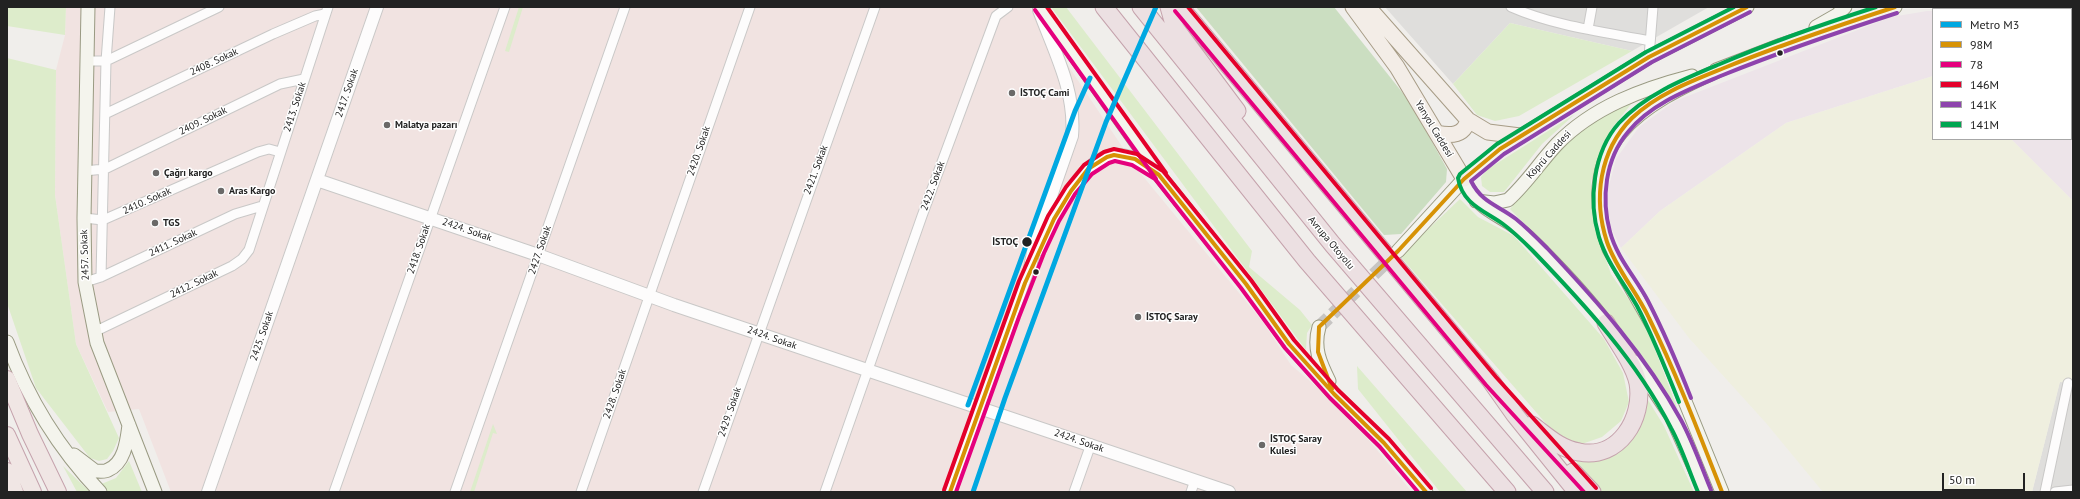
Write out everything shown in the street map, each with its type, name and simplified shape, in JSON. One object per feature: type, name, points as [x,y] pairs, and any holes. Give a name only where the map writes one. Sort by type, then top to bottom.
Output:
[{"type":"highway","points":[[1104,7],[1307,261],[1507,492]]},
{"type":"highway","name":"Avrupa Otoyolu","points":[[1141,7],[1271,170],[1382,303],[1545,492]]},
{"type":"highway","points":[[1169,7],[1175,28],[1246,123],[1271,170]]},
{"type":"highway","points":[[1180,7],[1491,381],[1592,492]]},
{"type":"highway","points":[[1532,425],[1557,444],[1567,449],[1587,453],[1610,448],[1620,441],[1628,431],[1638,411],[1638,380],[1606,323]]},
{"type":"highway","points":[[7,379],[30,434],[58,492]]},
{"type":"highway","points":[[1491,381],[1515,415],[1577,492]]},
{"type":"highway","points":[[7,435],[33,492]]},
{"type":"highway","points":[[7,471],[15,492]]},
{"type":"main road","name":"2457. Sokak","points":[[88,7],[88,61],[84,171],[85,282],[94,332],[109,376],[130,425],[155,492]]},
{"type":"main road","points":[[1039,7],[1160,175],[1246,284],[1289,344],[1334,394],[1384,443],[1426,492]]},
{"type":"main road","name":"Yanyol Caddesi","points":[[1353,7],[1397,67],[1476,201],[1484,208],[1512,223],[1528,237],[1606,323],[1650,383],[1671,416],[1705,492]]},
{"type":"main road","points":[[1368,7],[1468,120],[1488,132],[1520,136]]},
{"type":"main road","points":[[1398,251],[1464,179],[1482,162],[1520,136],[1649,57],[1747,7]]},
{"type":"main road","points":[[1781,45],[1828,21],[1845,7]]},
{"type":"main road","name":"Köprü Caddesi","points":[[1476,201],[1494,203],[1508,200],[1570,131],[1603,108],[1638,92],[1724,68],[1781,45],[1895,7]]},
{"type":"main road","points":[[1722,492],[1658,336],[1609,249],[1605,236],[1599,202],[1601,175],[1609,150],[1623,128],[1659,99],[1724,68]]},
{"type":"main road","points":[[1437,133],[1451,136],[1461,131],[1466,126],[1468,120]]},
{"type":"main road","points":[[1319,327],[1316,337],[1318,357],[1334,394]]},
{"type":"main road","points":[[7,342],[25,386],[41,416],[57,437],[80,461],[96,471],[108,470],[117,463],[124,453],[130,425]]},
{"type":"main road","points":[[57,437],[68,456],[100,492]]},
{"type":"street","points":[[101,277],[105,169],[106,61],[110,7]]},
{"type":"street","points":[[88,61],[106,61],[219,7]]},
{"type":"street","name":"2417. Sokak","points":[[317,180],[377,7]]},
{"type":"street","name":"2418. Sokak","points":[[334,492],[505,7]]},
{"type":"street","name":"2427. Sokak","points":[[455,492],[625,7]]},
{"type":"street","name":"2420. Sokak","points":[[649,295],[750,7]]},
{"type":"street","name":"2421. Sokak","points":[[758,332],[875,7]]},
{"type":"street","name":"2422. Sokak","points":[[824,492],[996,16],[1008,7]]},
{"type":"street","points":[[1030,268],[1035,242],[1072,136],[1073,122],[1072,103],[1039,7]]},
{"type":"street","points":[[1511,7],[1588,29],[1650,41]]},
{"type":"street","points":[[1588,29],[1592,7]]},
{"type":"street","points":[[1649,57],[1653,7]]},
{"type":"street","name":"2413. Sokak","points":[[262,206],[326,11]]},
{"type":"street","name":"2408. Sokak","points":[[105,114],[273,34],[326,11]]},
{"type":"street","name":"2409. Sokak","points":[[105,169],[280,84],[304,79]]},
{"type":"street","name":"2410. Sokak","points":[[103,220],[258,152],[269,149],[280,152]]},
{"type":"street","points":[[950,492],[1030,268],[1062,204],[1083,176],[1096,162],[1108,156],[1118,155],[1142,162],[1160,175]]},
{"type":"street","points":[[84,171],[105,169]]},
{"type":"street","name":"2424. Sokak","points":[[317,180],[538,255],[867,371],[1091,444],[1229,492]]},
{"type":"street","name":"2425. Sokak","points":[[208,492],[317,180]]},
{"type":"street","name":"2411. Sokak","points":[[85,282],[101,277],[235,214],[262,206]]},
{"type":"street","name":"2412. Sokak","points":[[94,332],[232,266],[242,259],[249,250],[262,206]]},
{"type":"street","points":[[84,218],[103,220]]},
{"type":"street","name":"2428. Sokak","points":[[581,492],[649,295]]},
{"type":"street","name":"2429. Sokak","points":[[703,492],[758,332]]},
{"type":"street","points":[[2045,492],[2068,383]]},
{"type":"street","points":[[1074,492],[1091,444]]},
{"type":"street","points":[[1191,492],[1195,480]]},
{"type":"street","points":[[2055,492],[2073,490]]},
{"type":"shaded area","name":"İSTOÇ","points":[[66,7],[1029,7],[1137,169],[1263,322],[1291,365],[1343,409],[1412,492],[171,492],[139,409],[108,412],[76,344],[55,195],[56,70],[65,35]]},
{"type":"shaded area","points":[[1385,7],[1709,7],[1632,51],[1510,23],[1453,84]]},
{"type":"shaded area","points":[[1932,11],[1932,76],[1786,123],[1660,211],[1621,248],[1611,228],[1606,197],[1616,159],[1639,127],[1675,101],[1891,17]]},
{"type":"shaded area","points":[[2072,117],[2073,118],[2073,201],[2012,140],[2072,140]]},
{"type":"shaded area","points":[[2060,381],[2073,384],[2073,492],[2032,492]]},
{"type":"green space","points":[[7,7],[66,7],[65,35],[7,26]]},
{"type":"green space","points":[[519,7],[523,7],[509,52],[505,51]]},
{"type":"green space","points":[[1051,7],[1066,7],[1252,251],[1249,267],[1300,310],[1312,325],[1307,333],[1306,350]]},
{"type":"green space","points":[[1196,7],[1334,7],[1410,102],[1447,169],[1446,182],[1401,234],[1384,235]]},
{"type":"green space","points":[[1510,23],[1632,51],[1519,116],[1495,121],[1477,115],[1453,84]]},
{"type":"green space","points":[[7,58],[56,70],[55,195],[76,344],[119,438],[113,451],[107,459],[99,461],[90,458],[36,388],[7,303]]},
{"type":"green space","points":[[1932,76],[1932,140],[2012,140],[2073,201],[2073,384],[2060,382],[2032,492],[1823,492],[1766,423],[1689,338],[1621,248],[1660,211],[1786,123]]},
{"type":"green space","points":[[1632,103],[1612,128],[1591,181],[1594,226],[1611,274],[1645,323],[1678,410],[1626,337],[1569,270],[1510,209],[1568,141],[1595,119]]},
{"type":"green space","points":[[1575,114],[1542,144],[1504,192],[1490,192],[1482,186],[1481,177],[1488,169]]},
{"type":"green space","points":[[1460,199],[1478,217],[1514,236],[1604,339],[1623,373],[1629,402],[1621,421],[1602,437],[1579,445],[1556,435],[1400,256]]},
{"type":"green space","points":[[1357,366],[1467,492],[1440,492],[1358,389]]},
{"type":"green space","points":[[1648,400],[1664,426],[1694,492],[1602,492],[1576,461],[1590,462],[1604,458],[1637,429]]},
{"type":"green space","points":[[493,424],[497,434],[493,433],[474,492],[470,492]]},
{"type":"green space","points":[[129,461],[142,492],[107,492],[99,485],[116,478]]},
{"type":"green space","points":[[63,466],[90,492],[77,492]]},
{"type":"tunnel","points":[[1319,327],[1395,254]]},
{"type":"metro line","name":"M3","points":[[973,492],[1005,398],[1106,122],[1156,7]]},
{"type":"metro line","name":"M3","points":[[968,405],[1075,111],[1090,78]]},
{"type":"transit line","name":"146M","points":[[1047,7],[1166,173]]},
{"type":"transit line","name":"146M","points":[[1188,7],[1496,377],[1596,488]]},
{"type":"transit line","name":"141M","points":[[1698,492],[1671,428],[1657,403],[1626,357],[1590,313],[1529,247],[1507,227],[1469,201],[1460,187],[1458,178],[1460,174],[1497,144],[1646,52],[1734,7]]},
{"type":"transit line","name":"98M","points":[[1332,389],[1318,352],[1319,327],[1398,251],[1464,179],[1500,149],[1649,57],[1747,7]]},
{"type":"transit line","name":"141M","points":[[1679,402],[1643,317],[1606,256],[1599,237],[1594,208],[1594,193],[1595,177],[1603,148],[1619,123],[1641,104],[1666,88],[1758,48],[1876,7]]},
{"type":"transit line","name":"98M","points":[[1722,492],[1659,339],[1644,308],[1616,262],[1607,242],[1600,209],[1602,176],[1606,160],[1612,145],[1632,118],[1652,102],[1675,89],[1766,51],[1895,7]]},
{"type":"transit line","name":"78","points":[[1035,10],[1156,179]]},
{"type":"transit line","name":"78","points":[[1175,11],[1486,385],[1584,492]]},
{"type":"transit line","name":"141K","points":[[1711,490],[1681,420],[1667,396],[1620,330],[1547,248],[1516,219],[1485,199],[1471,181],[1504,154],[1652,62],[1750,12]]},
{"type":"transit line","name":"141K","points":[[1691,398],[1671,349],[1654,313],[1643,292],[1617,251],[1610,232],[1607,219],[1606,193],[1607,180],[1614,154],[1620,143],[1637,122],[1659,105],[1672,98],[1723,75],[1788,50],[1897,13]]},
{"type":"transit line","name":"146M","points":[[944,490],[1019,281],[1048,216],[1066,187],[1084,165],[1104,152],[1114,149],[1137,154],[1163,171],[1251,280],[1294,340],[1338,390],[1389,439],[1431,488]]},
{"type":"transit line","name":"98M","points":[[950,492],[1025,283],[1054,219],[1071,191],[1088,169],[1107,157],[1114,155],[1135,159],[1159,175],[1246,284],[1289,344],[1334,394],[1384,443],[1426,492]]},
{"type":"transit line","name":"78","points":[[956,492],[1019,317],[1044,253],[1059,221],[1075,194],[1092,174],[1109,163],[1115,161],[1132,165],[1155,179],[1241,288],[1285,348],[1330,398],[1380,447],[1418,492]]},
{"type":"place","name":"İSTOÇ Cami","points":[[1012,93]]},
{"type":"place","name":"Malatya pazarı","points":[[387,125]]},
{"type":"place","name":"Çağrı kargo","points":[[156,173]]},
{"type":"place","name":"Aras Kargo","points":[[221,191]]},
{"type":"place","name":"TGS","points":[[155,223]]},
{"type":"place","name":"İSTOÇ","points":[[1027,242]]},
{"type":"place","name":"İSTOÇ Saray","points":[[1138,317]]},
{"type":"place","name":"İSTOÇ Saray Kulesi","points":[[1262,445]]}]
